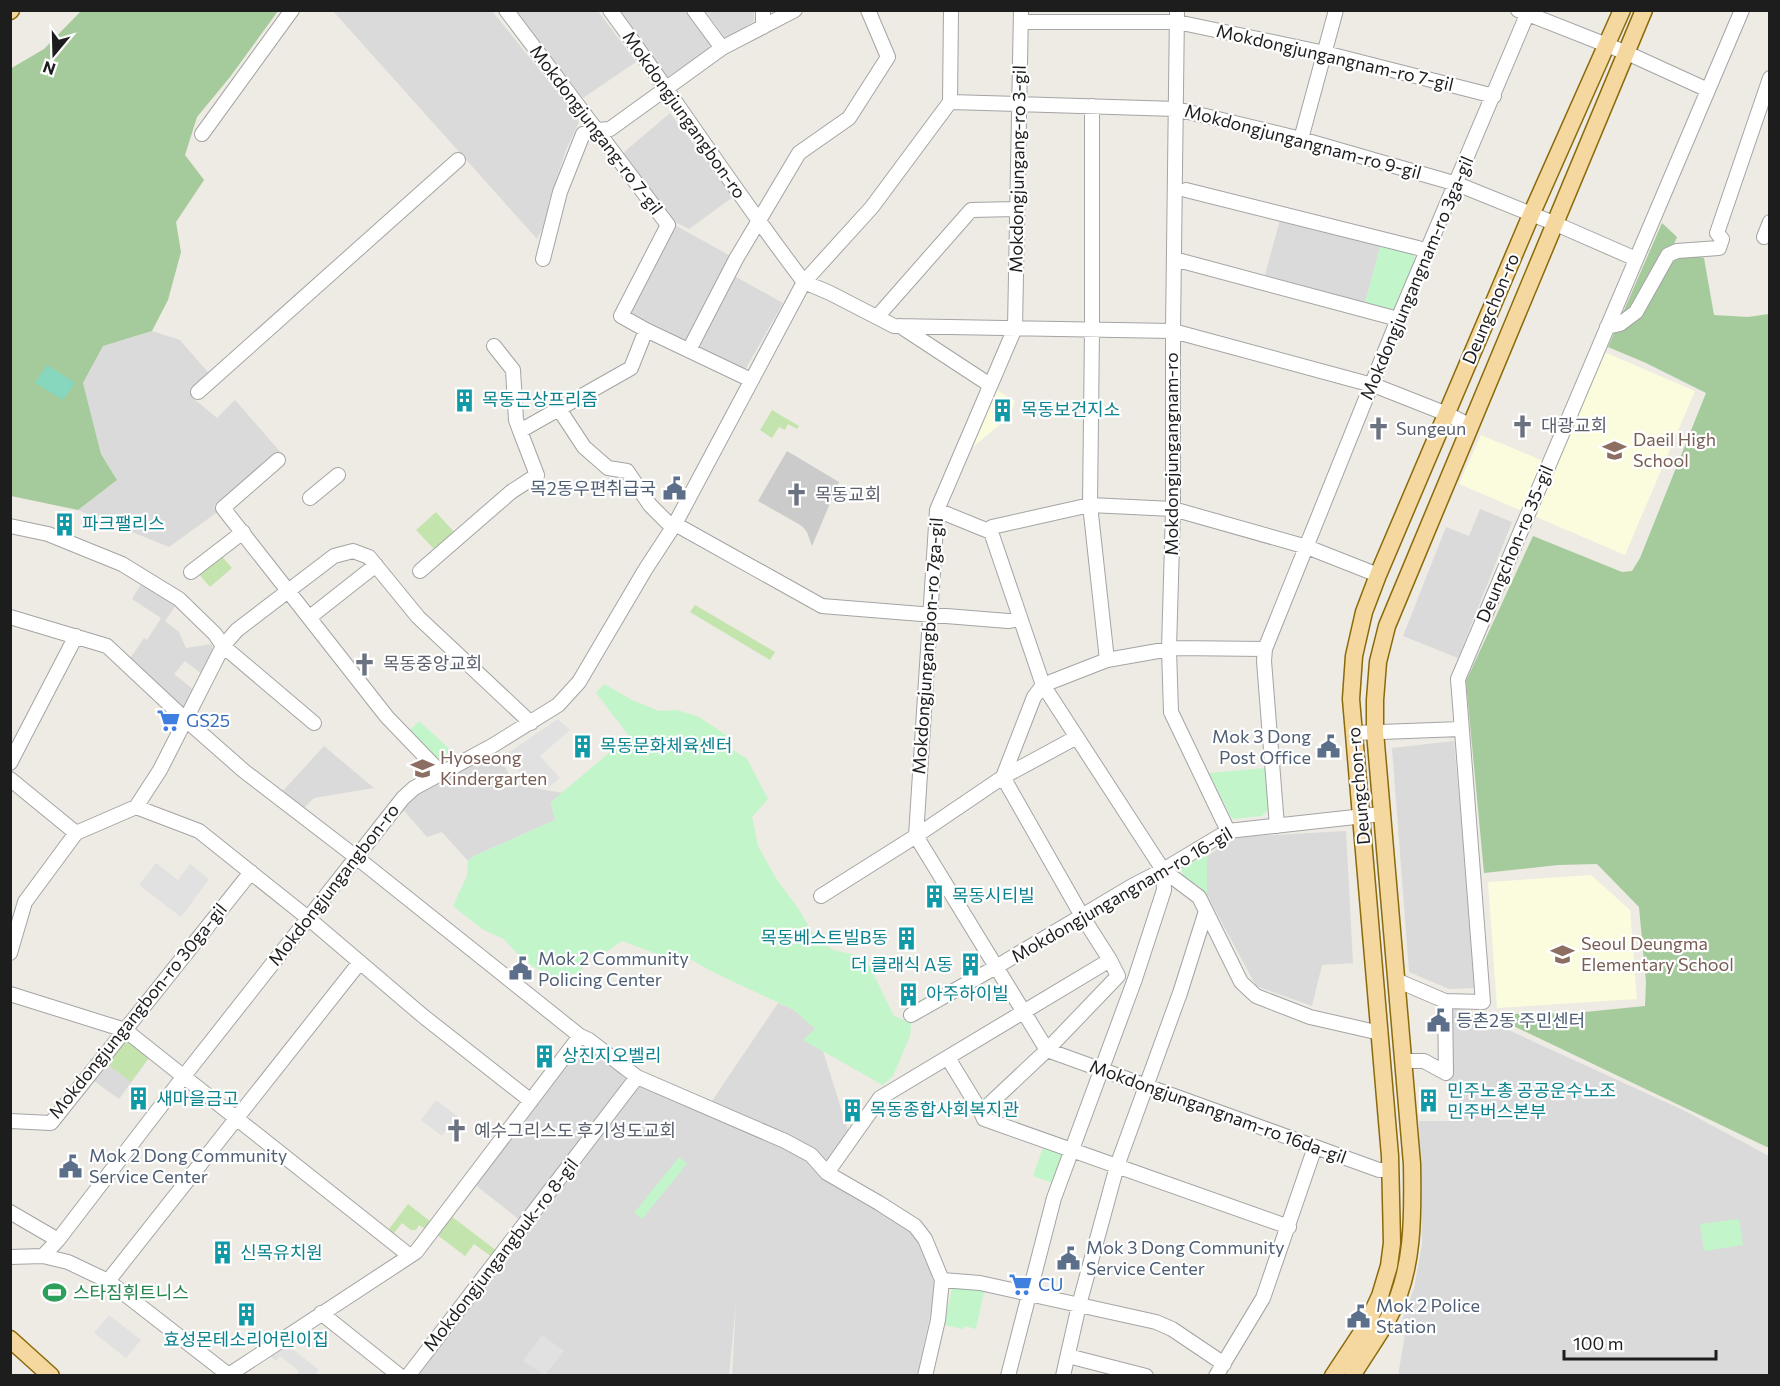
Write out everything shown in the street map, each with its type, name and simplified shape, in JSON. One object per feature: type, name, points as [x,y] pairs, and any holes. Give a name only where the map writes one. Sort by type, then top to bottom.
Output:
[{"type":"main road","name":"Deungchon-ro","points":[[1333,1376],[1366,1326],[1380,1296],[1389,1266],[1392,1243],[1390,1170],[1380,1033],[1351,699],[1354,656],[1364,612],[1378,575],[1530,215],[1622,10]]},
{"type":"main road","name":"Deungchon-ro","points":[[1352,1376],[1390,1317],[1401,1289],[1410,1244],[1413,1209],[1412,1164],[1375,732],[1378,662],[1388,626],[1644,10]]},
{"type":"main road","points":[[10,1339],[51,1376]]},
{"type":"street","points":[[201,134],[292,10]]},
{"type":"street","name":"Mokdongjungang-ro 7-gil","points":[[506,10],[668,225],[621,316],[646,330]]},
{"type":"street","name":"Mokdongjungangbon-ro","points":[[43,1256],[58,1240],[403,798],[414,788],[531,723],[558,705],[579,682],[673,526],[804,282],[610,10]]},
{"type":"street","points":[[694,10],[722,48]]},
{"type":"street","points":[[763,10],[763,27]]},
{"type":"street","points":[[543,259],[560,192],[570,163],[584,134],[610,129],[722,48],[795,10]]},
{"type":"street","points":[[689,350],[736,259],[798,153],[849,118],[888,57],[868,10]]},
{"type":"street","points":[[951,10],[950,102],[872,207],[804,282],[894,326],[1173,331],[1371,385],[1447,414],[1471,426]]},
{"type":"street","points":[[1301,139],[1336,10]]},
{"type":"street","name":"Deungchon-ro 35-gil","points":[[1396,980],[1445,1001],[1483,1002],[1458,679],[1742,10]]},
{"type":"street","points":[[1525,11],[1627,53],[1708,90]]},
{"type":"street","name":"Mokdongjungangnam-ro 3ga-gil","points":[[1277,826],[1264,661],[1265,649],[1398,319],[1494,96],[1525,11]]},
{"type":"street","points":[[1021,16],[1177,16]]},
{"type":"street","name":"Mokdongjungang-ro 3-gil","points":[[1015,328],[1021,16]]},
{"type":"street","name":"Mokdongjungangnam-ro 7-gil","points":[[1177,16],[1494,96]]},
{"type":"street","name":"Mokdongjungangnam-ro","points":[[1177,16],[1173,509],[1169,649],[1171,711],[1228,831]]},
{"type":"street","points":[[1607,327],[1620,324],[1636,312],[1668,255],[1677,251],[1719,248],[1722,239],[1718,233],[1770,78]]},
{"type":"street","name":"Mokdongjungangnam-ro 9-gil","points":[[950,102],[1176,108],[1301,139],[1457,184],[1530,215]]},
{"type":"street","points":[[1092,106],[1089,505],[1107,660]]},
{"type":"street","points":[[198,392],[458,160]]},
{"type":"street","points":[[1186,190],[1427,252]]},
{"type":"street","points":[[877,317],[971,210],[1017,209]]},
{"type":"street","points":[[1530,215],[1636,259]]},
{"type":"street","points":[[1764,237],[1770,222]]},
{"type":"street","points":[[1174,259],[1398,319]]},
{"type":"street","points":[[900,326],[990,385]]},
{"type":"street","name":"Mokdongjungangbon-ro 7ga-gil","points":[[916,836],[937,510],[1015,328]]},
{"type":"street","points":[[520,432],[631,368],[646,330],[751,380]]},
{"type":"street","points":[[420,570],[512,492],[537,475],[516,420],[513,370],[494,346]]},
{"type":"street","points":[[560,409],[584,447],[608,468],[627,471],[650,505],[673,526],[822,606],[1008,621],[1020,619]]},
{"type":"street","points":[[278,460],[223,508],[290,590],[387,717],[442,774]]},
{"type":"street","points":[[310,498],[338,475]]},
{"type":"street","points":[[1378,575],[1307,547],[1173,509],[1089,505],[992,527],[991,532],[1043,685],[1163,870],[1199,897],[1241,982],[1256,996],[1310,1017],[1380,1033]]},
{"type":"street","points":[[937,510],[991,532]]},
{"type":"street","points":[[10,526],[48,534],[122,564],[179,599],[215,634],[223,646],[314,723]]},
{"type":"street","points":[[191,572],[243,532]]},
{"type":"street","points":[[10,953],[25,902],[76,833],[136,807],[160,770],[223,646],[237,630],[334,556],[353,551],[369,557],[418,617],[531,723]]},
{"type":"street","points":[[310,617],[376,565]]},
{"type":"street","points":[[10,617],[107,645],[244,771],[356,857],[580,1036],[589,1040],[637,1077],[785,1141],[811,1155],[826,1173],[915,1226],[925,1239],[942,1280],[938,1320],[925,1376]]},
{"type":"street","points":[[10,763],[76,636]]},
{"type":"street","points":[[1003,777],[1034,697],[1043,685],[1107,660],[1169,649],[1265,649]]},
{"type":"street","points":[[1354,733],[1461,729]]},
{"type":"street","points":[[821,896],[1003,777],[1077,737]]},
{"type":"street","points":[[981,1112],[1047,1050],[1118,976],[1003,777]]},
{"type":"street","points":[[10,779],[76,833]]},
{"type":"street","points":[[136,807],[199,831],[308,918],[423,1016],[531,1101]]},
{"type":"street","name":"Mokdongjungangnam-ro 16-gil","points":[[911,1016],[1228,831],[1382,814]]},
{"type":"street","points":[[916,836],[1047,1050]]},
{"type":"street","points":[[1008,1376],[1054,1198],[1135,979],[1164,890],[1163,870]]},
{"type":"street","name":"Mokdongjungangbon-ro 30ga-gil","points":[[10,1121],[51,1123],[251,872]]},
{"type":"street","points":[[1063,1376],[1079,1305],[1117,1166],[1180,993],[1206,911]]},
{"type":"street","points":[[826,1173],[880,1098],[1110,960]]},
{"type":"street","points":[[108,1281],[360,962]]},
{"type":"street","points":[[10,994],[125,1030],[410,1256]]},
{"type":"street","points":[[1403,1061],[1424,1060],[1446,1073],[1445,1001]]},
{"type":"street","points":[[10,1257],[43,1256],[68,1262],[108,1281],[228,1375],[416,1252],[580,1036]]},
{"type":"street","name":"Mokdongjungangnam-ro 16da-gil","points":[[1047,1050],[1379,1170],[1390,1170]]},
{"type":"street","points":[[948,1058],[984,1119],[1289,1227]]},
{"type":"street","name":"Mokdongjungangbuk-ro 8-gil","points":[[408,1376],[637,1077]]},
{"type":"street","points":[[942,1280],[980,1283],[1156,1322],[1172,1329],[1220,1370],[1263,1298],[1315,1147]]},
{"type":"street","points":[[10,1212],[58,1240]]},
{"type":"street","points":[[321,1313],[400,1376]]},
{"type":"street","points":[[1068,1356],[1146,1376]]},
{"type":"shaded area","points":[[333,11],[492,11],[580,120],[566,150],[548,204],[548,217],[537,239]]},
{"type":"shaded area","points":[[514,11],[598,11],[636,62],[583,98]]},
{"type":"shaded area","points":[[620,11],[688,11],[713,46],[666,78]]},
{"type":"shaded area","points":[[705,11],[754,11],[754,21],[726,39]]},
{"type":"shaded area","points":[[670,113],[733,197],[689,229],[675,222],[623,153]]},
{"type":"shaded area","points":[[1281,216],[1381,244],[1365,303],[1265,275]]},
{"type":"shaded area","points":[[673,224],[736,259],[729,273],[783,303],[745,370],[629,313]]},
{"type":"shaded area","points":[[152,331],[180,340],[213,378],[194,399],[217,418],[235,400],[283,455],[223,508],[169,547],[78,510],[117,480],[101,454],[83,383],[103,346]]},
{"type":"shaded area","name":"Daeil High School","points":[[1602,351],[1695,391],[1625,555],[1459,484],[1481,435],[1553,465]]},
{"type":"shaded area","points":[[997,390],[1015,401],[1010,416],[973,447]]},
{"type":"shaded area","name":"목동교회","points":[[787,451],[839,482],[812,546],[802,526],[758,501]]},
{"type":"shaded area","points":[[1480,509],[1512,522],[1458,658],[1403,636],[1446,527],[1469,536]]},
{"type":"shaded area","points":[[143,581],[178,602],[165,621],[179,632],[186,648],[212,644],[213,655],[203,675],[185,661],[174,674],[193,689],[183,709],[129,660],[144,638],[147,640],[161,618],[132,599]]},
{"type":"shaded area","points":[[558,719],[570,730],[540,756],[560,778],[549,787],[530,784],[505,755]]},
{"type":"shaded area","points":[[1454,741],[1476,988],[1449,989],[1409,972],[1392,748]]},
{"type":"shaded area","points":[[324,746],[374,788],[314,798],[303,809],[282,792]]},
{"type":"shaded area","points":[[492,746],[516,785],[563,793],[551,802],[555,820],[474,856],[468,861],[442,832],[427,837],[398,804]]},
{"type":"shaded area","points":[[1346,831],[1353,963],[1322,965],[1312,1006],[1256,986],[1207,895],[1207,856],[1237,837]]},
{"type":"shaded area","points":[[156,863],[178,880],[190,864],[209,879],[181,917],[139,885]]},
{"type":"shaded area","name":"Seoul Deungma Elementary School","points":[[1591,875],[1630,910],[1637,999],[1497,1008],[1488,882]]},
{"type":"shaded area","points":[[1445,1001],[1685,1111],[1769,1156],[1769,1375],[1398,1376],[1405,1334],[1401,1324],[1414,1288],[1422,1244],[1419,1121],[1462,1121],[1459,1098],[1446,1073]]},
{"type":"shaded area","points":[[778,1003],[794,1010],[816,1029],[804,1040],[823,1051],[851,1140],[827,1173],[806,1161],[813,1169],[913,1233],[930,1269],[934,1283],[934,1298],[917,1375],[732,1375],[736,1303],[729,1375],[408,1376],[525,1224],[470,1181],[580,1036],[637,1077],[708,1107]]},
{"type":"shaded area","points":[[124,1039],[151,1055],[119,1099],[94,1081]]},
{"type":"shaded area","points":[[436,1100],[457,1116],[442,1136],[421,1120]]},
{"type":"shaded area","points":[[109,1315],[141,1340],[126,1358],[94,1333]]},
{"type":"shaded area","points":[[542,1335],[564,1351],[545,1375],[523,1361]]},
{"type":"shaded area","points":[[285,1343],[319,1370],[315,1375],[299,1375],[297,1374],[299,1371],[280,1356],[276,1361],[270,1356]]},
{"type":"green space","points":[[81,11],[278,11],[230,77],[197,117],[185,155],[204,180],[176,222],[181,252],[168,300],[152,331],[103,346],[83,383],[101,454],[117,480],[78,510],[11,496],[10,69],[44,49]]},
{"type":"green space","points":[[1662,223],[1677,237],[1672,249],[1704,258],[1714,315],[1748,317],[1769,314],[1769,1148],[1503,1021],[1505,1014],[1575,1013],[1645,1006],[1646,982],[1639,907],[1597,864],[1558,865],[1484,873],[1466,681],[1533,536],[1622,572],[1632,571],[1640,558],[1706,393],[1608,347]]},
{"type":"green space","points":[[1381,244],[1413,253],[1417,266],[1396,312],[1365,303]]},
{"type":"green space","points":[[47,365],[75,383],[63,400],[35,383]]},
{"type":"green space","points":[[772,410],[799,426],[797,429],[788,424],[785,430],[779,427],[772,438],[760,430]]},
{"type":"green space","points":[[436,512],[454,532],[434,549],[416,530]]},
{"type":"green space","points":[[220,554],[232,568],[210,587],[198,573]]},
{"type":"green space","points":[[695,605],[775,652],[770,660],[690,612]]},
{"type":"green space","points":[[604,684],[632,700],[659,711],[677,710],[699,717],[729,737],[730,748],[747,759],[768,799],[752,817],[758,846],[777,880],[798,908],[815,937],[833,950],[865,957],[894,1016],[911,1023],[910,1036],[893,1076],[883,1085],[803,1040],[815,1029],[794,1010],[688,958],[679,962],[622,941],[606,952],[589,954],[580,973],[550,977],[522,959],[504,939],[482,929],[453,906],[467,876],[468,861],[474,856],[555,820],[551,802],[629,736],[596,693]]},
{"type":"green space","points":[[419,721],[456,755],[441,764],[407,733]]},
{"type":"green space","points":[[1265,768],[1270,808],[1262,816],[1232,819],[1209,773]]},
{"type":"green space","points":[[1207,856],[1207,895],[1200,887],[1183,876],[1181,866]]},
{"type":"green space","points":[[124,1039],[129,1039],[151,1055],[131,1082],[106,1063]]},
{"type":"green space","points":[[1044,1145],[1066,1153],[1055,1184],[1033,1176]]},
{"type":"green space","points":[[679,1157],[687,1164],[642,1219],[634,1213]]},
{"type":"green space","points":[[408,1204],[431,1222],[425,1229],[419,1225],[416,1230],[411,1230],[402,1223],[394,1233],[389,1229]]},
{"type":"green space","points":[[451,1216],[497,1251],[492,1257],[474,1244],[465,1256],[436,1234]]},
{"type":"green space","points":[[1739,1219],[1743,1245],[1704,1251],[1700,1224]]},
{"type":"green space","points":[[953,1284],[985,1287],[976,1329],[944,1325]]},
{"type":"place","name":"목동근상프리즘","points":[[464,400]]},
{"type":"place","name":"목동보건지소","points":[[1003,410]]},
{"type":"place","name":"대광교회","points":[[1523,426]]},
{"type":"place","name":"Sungeun","points":[[1378,429]]},
{"type":"place","name":"Daeil High School","points":[[1615,450]]},
{"type":"place","name":"목2동우편취급국","points":[[674,489]]},
{"type":"place","name":"목동교회","points":[[797,495]]},
{"type":"place","name":"파크팰리스","points":[[64,524]]},
{"type":"place","name":"목동중앙교회","points":[[365,664]]},
{"type":"place","name":"GS25","points":[[168,721]]},
{"type":"place","name":"목동문화체육센터","points":[[582,746]]},
{"type":"place","name":"Mok 3 Dong Post Office","points":[[1329,747]]},
{"type":"place","name":"Hyoseong Kindergarten","points":[[422,768]]},
{"type":"place","name":"목동시티빌","points":[[934,896]]},
{"type":"place","name":"목동베스트빌B동","points":[[906,938]]},
{"type":"place","name":"Seoul Deungma Elementary School","points":[[1563,954]]},
{"type":"place","name":"더 클래식 A동","points":[[971,965]]},
{"type":"place","name":"Mok 2 Community Policing Center","points":[[520,969]]},
{"type":"place","name":"아주하이빌","points":[[908,994]]},
{"type":"place","name":"등촌2동 주민센터","points":[[1438,1021]]},
{"type":"place","name":"상진지오벨리","points":[[544,1056]]},
{"type":"place","name":"새마을금고","points":[[138,1099]]},
{"type":"place","name":"민주노총 공공운수노조 민주버스본부","points":[[1429,1101]]},
{"type":"place","name":"목동종합사회복지관","points":[[852,1110]]},
{"type":"place","name":"예수그리스도 후기성도교회","points":[[456,1131]]},
{"type":"place","name":"Mok 2 Dong Community Service Center","points":[[71,1166]]},
{"type":"place","name":"신목유치원","points":[[222,1253]]},
{"type":"place","name":"Mok 3 Dong Community Service Center","points":[[1068,1258]]},
{"type":"place","name":"CU","points":[[1020,1285]]},
{"type":"place","name":"스타짐휘트니스","points":[[55,1293]]},
{"type":"place","name":"효성몬테소리어린이집","points":[[246,1314]]},
{"type":"place","name":"Mok 2 Police Station","points":[[1358,1316]]}]
